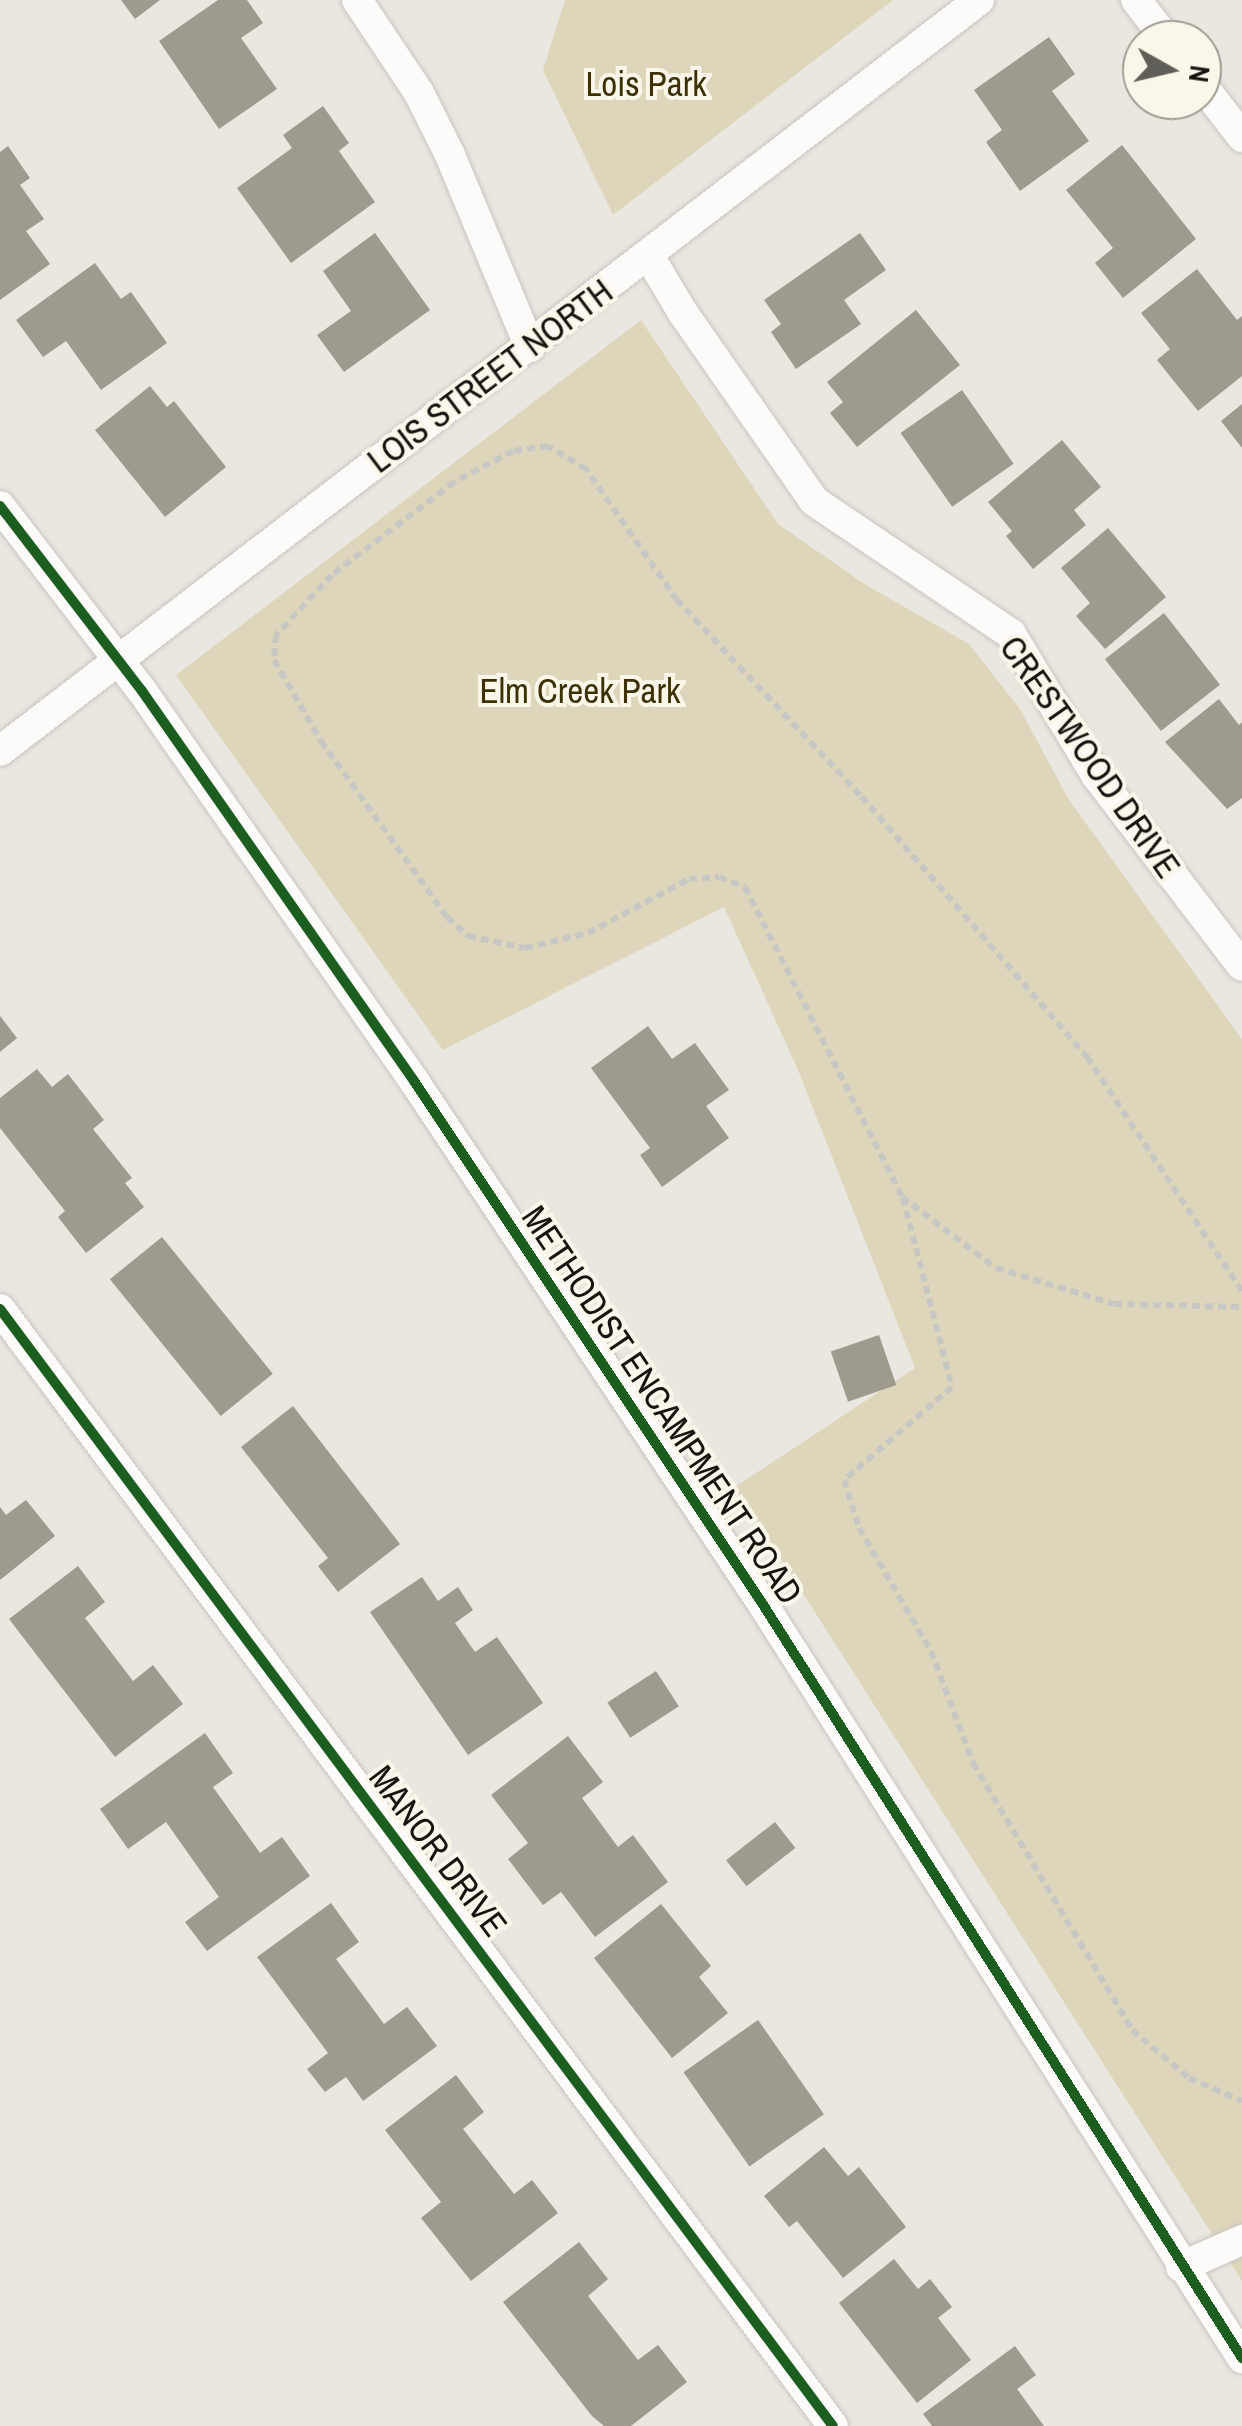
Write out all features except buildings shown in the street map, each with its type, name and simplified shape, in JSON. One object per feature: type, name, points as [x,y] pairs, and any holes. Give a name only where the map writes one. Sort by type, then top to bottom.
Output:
[{"type":"street","points":[[357,0],[418,93],[450,155],[530,346]]},
{"type":"street","name":"LOIS STREET NORTH","points":[[0,751],[980,0]]},
{"type":"street","points":[[1136,0],[1152,20]]},
{"type":"street","points":[[1222,110],[1242,136]]},
{"type":"street","name":"CRESTWOOD DRIVE","points":[[648,256],[814,501],[1011,634],[1096,776],[1242,966]]},
{"type":"street","name":"METHODIST ENCAMPMENT ROAD","points":[[0,506],[117,660],[414,1082],[762,1603],[1242,2358]]},
{"type":"street","name":"MANOR DRIVE","points":[[0,1308],[833,2426]]},
{"type":"street","points":[[1181,2267],[1242,2240]]},
{"type":"path","points":[[1242,1292],[1088,1058],[860,795],[677,600],[586,468],[548,446],[513,452],[454,482],[332,575],[276,635],[274,660],[321,741],[447,917],[468,936],[524,948],[588,933],[689,878],[720,877],[745,888],[902,1197],[952,1387],[844,1480],[859,1528],[931,1651],[973,1763],[1132,2030],[1189,2078],[1242,2101]]},
{"type":"path","points":[[902,1197],[996,1268],[1114,1304],[1242,1307]]},
{"type":"green space","name":"Lois Park","points":[[565,0],[893,0],[613,215],[543,70]]},
{"type":"green space","name":"Elm Creek Park","points":[[641,320],[778,524],[866,585],[969,644],[1020,709],[1069,800],[1242,1039],[1242,2281],[735,1487],[915,1368],[798,1070],[724,907],[443,1050],[176,675]]},
{"type":"cycle path","points":[[0,506],[142,691],[414,1081],[762,1603],[1242,2358]]},
{"type":"cycle path","points":[[0,1309],[833,2426]]}]
